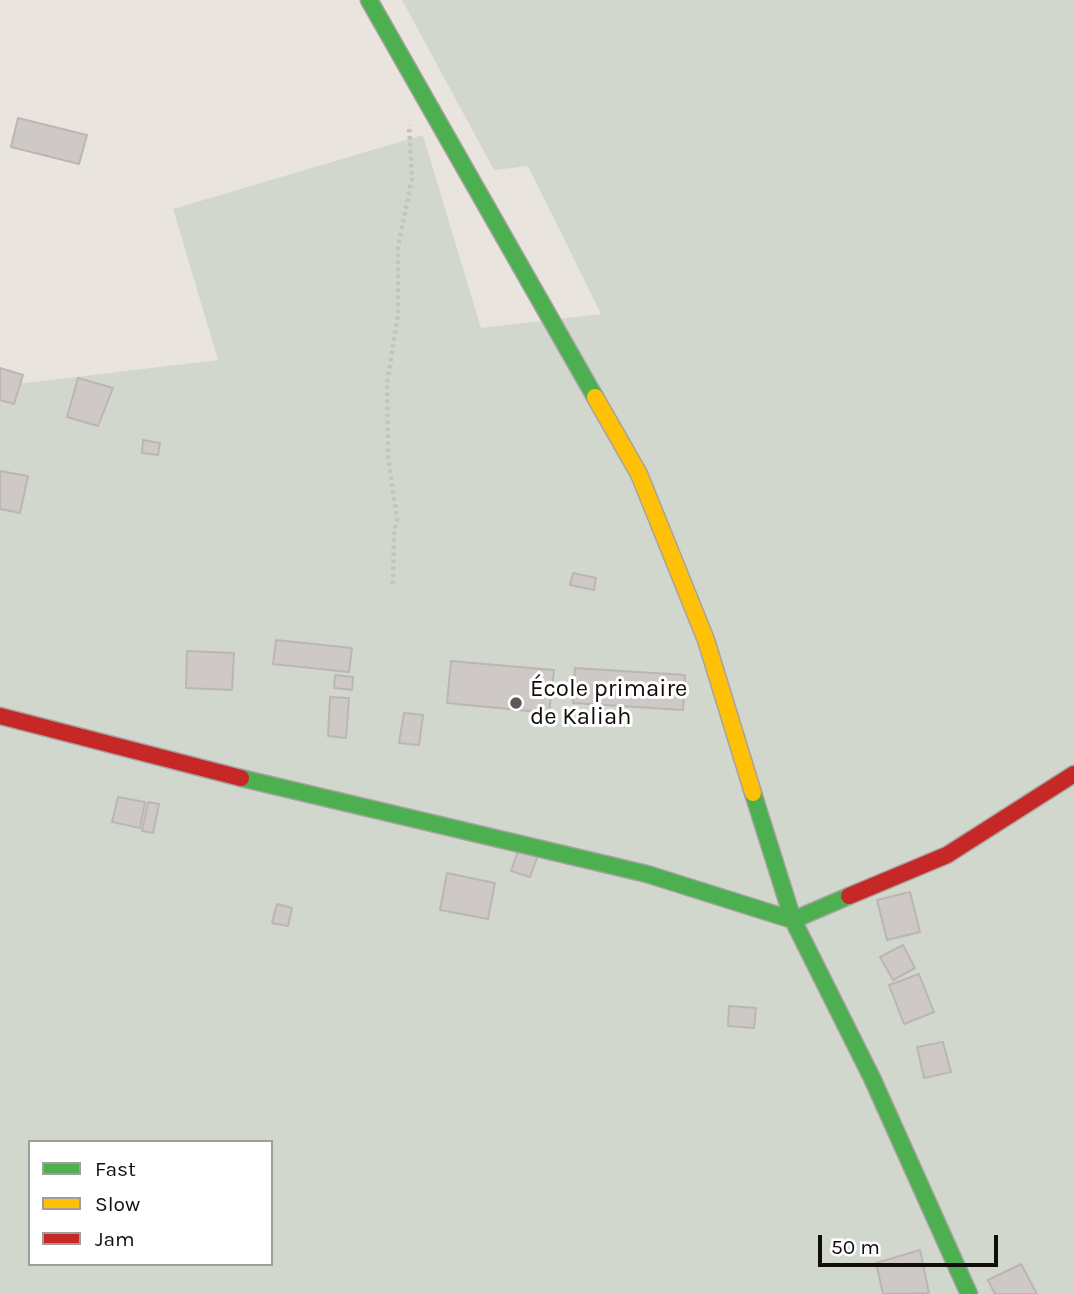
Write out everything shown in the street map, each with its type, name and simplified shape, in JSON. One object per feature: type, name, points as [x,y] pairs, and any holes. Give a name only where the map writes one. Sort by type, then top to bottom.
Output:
[{"type":"street","points":[[369,0],[429,110],[639,474],[706,640],[793,920],[872,1079],[969,1294]]},
{"type":"street","points":[[0,716],[215,772],[646,874],[793,920],[947,855],[1074,774]]},
{"type":"path","points":[[393,584],[394,531],[397,520],[388,456],[387,384],[398,315],[398,247],[412,178],[408,123]]},
{"type":"shaded area","points":[[402,0],[1074,0],[1074,1294],[0,1294],[0,386],[218,360],[173,209],[423,135],[481,328],[601,314],[528,166],[494,170]]},
{"type":"building","points":[[18,118],[87,135],[79,164],[11,147]]},
{"type":"building","points":[[0,368],[23,375],[14,404],[0,400]]},
{"type":"building","points":[[78,378],[113,388],[98,426],[67,417]]},
{"type":"building","points":[[143,440],[160,443],[158,455],[142,453]]},
{"type":"building","points":[[0,471],[28,476],[20,513],[0,509]]},
{"type":"building","points":[[573,573],[596,578],[594,590],[570,585]]},
{"type":"building","points":[[276,640],[352,648],[349,672],[273,664]]},
{"type":"building","points":[[187,651],[234,653],[232,690],[186,688]]},
{"type":"building","points":[[451,661],[554,670],[549,713],[447,703]]},
{"type":"building","points":[[575,668],[685,675],[683,710],[573,703]]},
{"type":"building","points":[[335,675],[353,677],[352,690],[334,688]]},
{"type":"building","points":[[330,697],[349,698],[346,738],[328,736]]},
{"type":"building","points":[[404,713],[423,715],[419,745],[399,743]]},
{"type":"building","points":[[118,797],[145,802],[140,828],[112,822]]},
{"type":"building","points":[[148,802],[159,804],[153,833],[142,831]]},
{"type":"building","points":[[523,837],[542,844],[530,877],[511,871]]},
{"type":"building","points":[[447,873],[495,883],[488,919],[440,910]]},
{"type":"building","points":[[910,892],[920,932],[887,940],[877,900]]},
{"type":"building","points":[[277,904],[292,908],[288,926],[272,923]]},
{"type":"building","points":[[903,945],[915,968],[893,980],[880,957]]},
{"type":"building","points":[[919,974],[934,1012],[904,1024],[889,985]]},
{"type":"building","points":[[729,1006],[756,1008],[754,1028],[728,1026]]},
{"type":"building","points":[[943,1042],[951,1072],[924,1078],[917,1047]]},
{"type":"building","points":[[920,1250],[929,1293],[883,1294],[876,1263]]},
{"type":"building","points":[[1021,1264],[1037,1294],[995,1294],[988,1280]]},
{"type":"traffic: fast","points":[[369,0],[595,397]]},
{"type":"traffic: fast","points":[[241,778],[647,874],[793,920],[849,896]]},
{"type":"traffic: fast","points":[[753,793],[793,920],[872,1078],[969,1294]]},
{"type":"traffic: slow","points":[[595,397],[639,474],[706,640],[753,793]]},
{"type":"traffic: jam","points":[[0,716],[241,778]]},
{"type":"traffic: jam","points":[[849,896],[947,855],[1074,774]]},
{"type":"place","name":"École primaire de Kaliah","points":[[516,703]]}]
